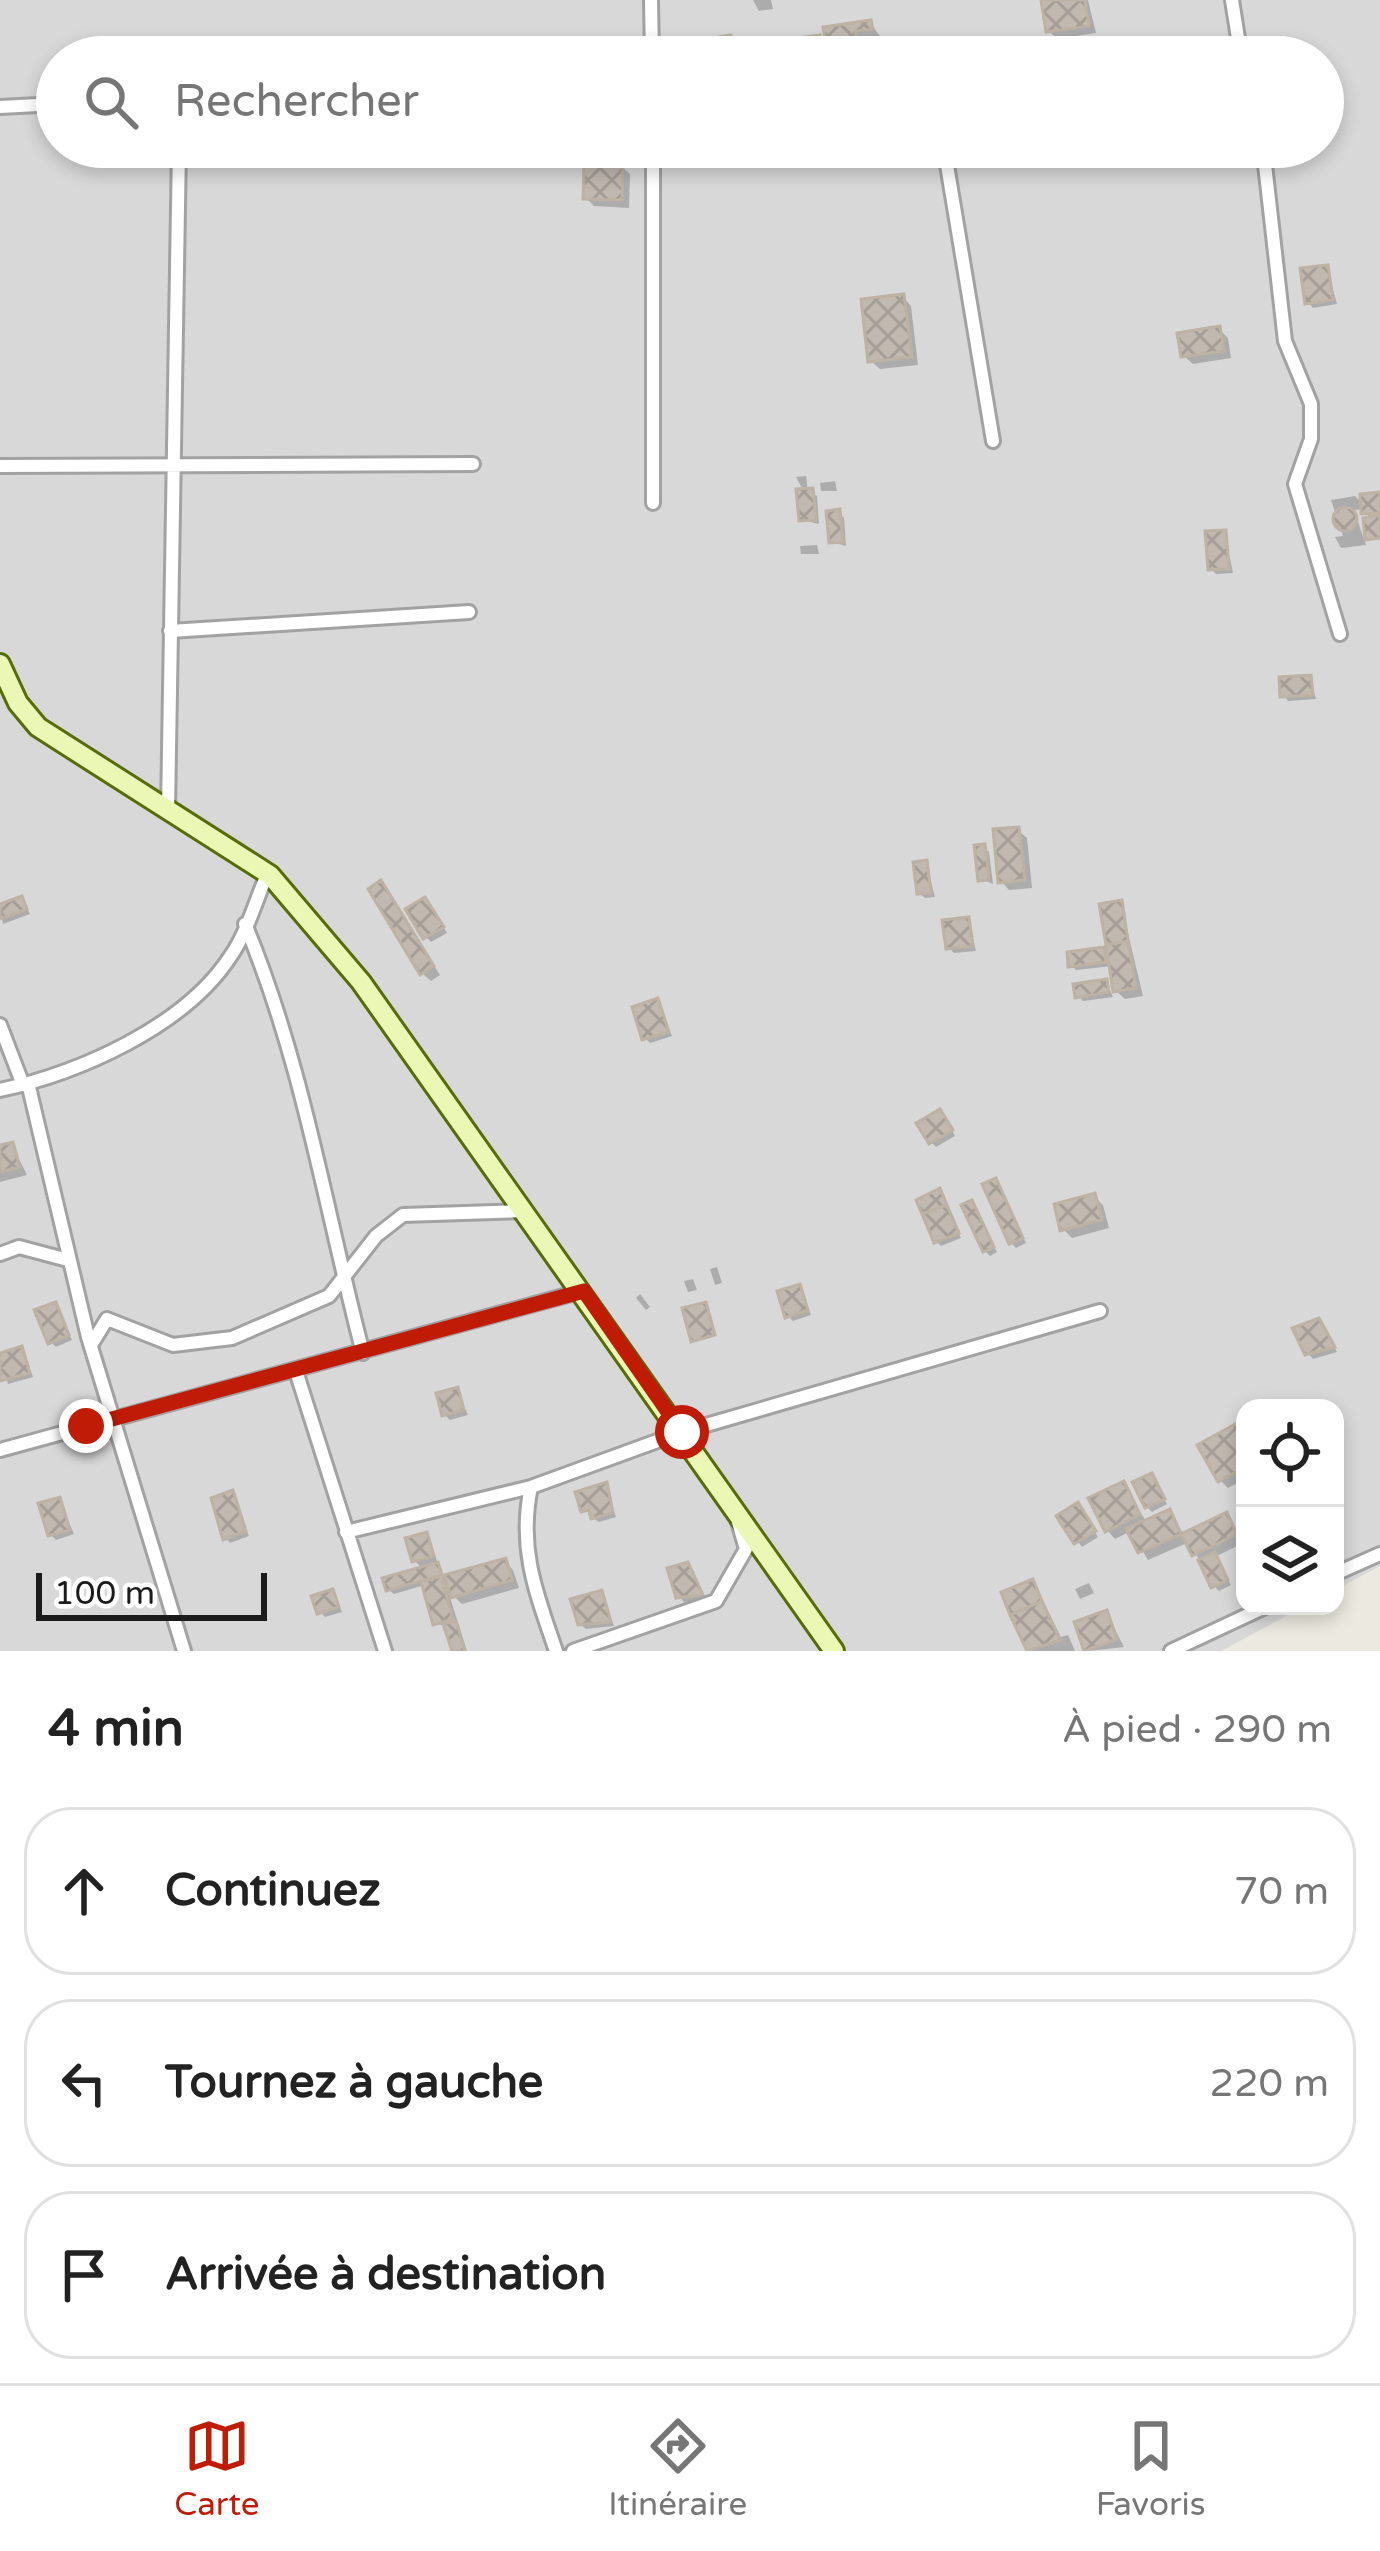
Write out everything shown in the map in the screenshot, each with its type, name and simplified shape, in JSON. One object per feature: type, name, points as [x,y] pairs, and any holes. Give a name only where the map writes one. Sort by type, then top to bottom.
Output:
[{"type":"street","points":[[651,0],[652,36]]},
{"type":"street","points":[[1232,0],[1237,36]]},
{"type":"street","points":[[0,106],[36,105]]},
{"type":"street","points":[[168,812],[179,168]]},
{"type":"street","points":[[653,168],[653,503]]},
{"type":"street","points":[[948,168],[993,441]]},
{"type":"street","points":[[1265,168],[1285,341],[1312,404],[1312,439],[1295,484],[1340,634]]},
{"type":"street","points":[[0,466],[473,464]]},
{"type":"street","points":[[170,632],[470,612]]},
{"type":"street","points":[[0,664],[18,703],[38,727],[268,872],[361,982],[584,1291],[834,1651]]},
{"type":"street","points":[[0,1090],[124,1048],[212,981],[268,872]]},
{"type":"street","points":[[245,924],[279,1007],[306,1096],[363,1353]]},
{"type":"street","points":[[0,1025],[25,1084],[91,1345],[184,1651]]},
{"type":"street","points":[[91,1345],[106,1319],[173,1345],[232,1338],[329,1296],[376,1236],[403,1215],[526,1210]]},
{"type":"street","points":[[0,1254],[19,1247],[68,1260]]},
{"type":"street","points":[[0,1450],[584,1291]]},
{"type":"street","points":[[346,1532],[531,1486],[682,1432],[1100,1311]]},
{"type":"street","points":[[296,1371],[385,1651]]},
{"type":"street","points":[[531,1486],[522,1529],[528,1572],[556,1651]]},
{"type":"street","points":[[573,1651],[716,1601],[746,1549],[732,1503]]},
{"type":"street","points":[[1344,1570],[1380,1553]]},
{"type":"street","points":[[1171,1651],[1248,1615]]},
{"type":"shaded area","points":[[0,0],[1380,0],[1380,1566],[1344,1585],[1344,1399],[1236,1399],[1236,1615],[1288,1615],[1221,1651],[0,1651]]},
{"type":"building","points":[[1041,0],[1085,0],[1089,26],[1046,32]]},
{"type":"building","points":[[871,20],[873,29],[856,31],[856,36],[824,36],[823,27]]},
{"type":"building","points":[[584,168],[623,168],[622,200],[583,199]]},
{"type":"building","points":[[1328,265],[1333,300],[1305,304],[1300,268]]},
{"type":"building","points":[[904,294],[912,357],[868,362],[861,299]]},
{"type":"building","points":[[1220,326],[1224,351],[1181,357],[1177,333]]},
{"type":"building","points":[[813,488],[816,520],[799,521],[796,489]]},
{"type":"building","points":[[1380,492],[1380,513],[1361,514],[1360,494]]},
{"type":"building","points":[[1345,507],[1357,519],[1345,531],[1333,519]]},
{"type":"building","points":[[840,509],[843,542],[829,543],[826,511]]},
{"type":"building","points":[[1380,515],[1380,538],[1365,540],[1363,518]]},
{"type":"building","points":[[1226,530],[1229,569],[1208,570],[1205,531]]},
{"type":"building","points":[[1311,675],[1313,695],[1280,697],[1279,677]]},
{"type":"building","points":[[1019,827],[1025,880],[998,883],[993,829]]},
{"type":"building","points":[[985,844],[989,880],[978,881],[974,845]]},
{"type":"building","points":[[927,860],[931,893],[917,894],[913,862]]},
{"type":"building","points":[[381,880],[434,966],[420,975],[368,889]]},
{"type":"building","points":[[22,896],[27,909],[0,919],[0,904]]},
{"type":"building","points":[[425,897],[444,927],[423,939],[405,909]]},
{"type":"building","points":[[1122,900],[1128,941],[1106,945],[1099,904]]},
{"type":"building","points":[[969,917],[973,946],[946,949],[942,920]]},
{"type":"building","points":[[1128,941],[1136,988],[1113,992],[1106,945]]},
{"type":"building","points":[[1104,947],[1106,962],[1068,967],[1067,952]]},
{"type":"building","points":[[1107,979],[1109,992],[1075,998],[1073,984]]},
{"type":"building","points":[[658,998],[669,1032],[642,1040],[632,1007]]},
{"type":"building","points":[[940,1109],[953,1130],[929,1144],[916,1123]]},
{"type":"building","points":[[13,1142],[20,1167],[0,1172],[0,1145]]},
{"type":"building","points":[[996,1178],[1023,1238],[1009,1244],[982,1184]]},
{"type":"building","points":[[940,1188],[947,1205],[922,1214],[916,1200]]},
{"type":"building","points":[[1095,1193],[1102,1220],[1060,1231],[1054,1204]]},
{"type":"building","points":[[972,1200],[994,1247],[983,1252],[961,1205]]},
{"type":"building","points":[[947,1205],[959,1233],[934,1243],[922,1214]]},
{"type":"building","points":[[800,1284],[808,1310],[785,1318],[777,1291]]},
{"type":"building","points":[[56,1302],[69,1335],[48,1344],[34,1310]]},
{"type":"building","points":[[706,1302],[715,1335],[691,1342],[682,1308]]},
{"type":"building","points":[[1319,1318],[1335,1347],[1305,1355],[1292,1328]]},
{"type":"building","points":[[22,1346],[30,1373],[0,1381],[0,1353]]},
{"type":"building","points":[[458,1387],[464,1410],[442,1416],[436,1393]]},
{"type":"building","points":[[1236,1424],[1236,1472],[1218,1482],[1197,1445]]},
{"type":"building","points":[[1152,1473],[1165,1499],[1145,1508],[1132,1482]]},
{"type":"building","points":[[1124,1481],[1140,1514],[1105,1532],[1088,1498]]},
{"type":"building","points":[[607,1482],[613,1513],[591,1519],[589,1510],[581,1512],[575,1492]]},
{"type":"building","points":[[233,1490],[246,1531],[223,1540],[211,1498]]},
{"type":"building","points":[[60,1497],[70,1530],[48,1536],[38,1503]]},
{"type":"building","points":[[1078,1502],[1096,1531],[1074,1544],[1056,1516]]},
{"type":"building","points":[[1170,1509],[1181,1534],[1138,1553],[1126,1529]]},
{"type":"building","points":[[1227,1512],[1236,1532],[1192,1556],[1181,1534]]},
{"type":"building","points":[[427,1532],[434,1556],[412,1562],[405,1538]]},
{"type":"building","points":[[1215,1552],[1228,1580],[1211,1588],[1198,1560]]},
{"type":"building","points":[[506,1558],[512,1580],[451,1598],[444,1575]]},
{"type":"building","points":[[438,1562],[442,1575],[386,1591],[382,1578]]},
{"type":"building","points":[[688,1562],[703,1595],[676,1598],[667,1568]]},
{"type":"building","points":[[441,1576],[453,1619],[433,1625],[421,1582]]},
{"type":"building","points":[[1033,1579],[1042,1601],[1010,1615],[1001,1592]]},
{"type":"building","points":[[333,1589],[339,1607],[317,1614],[311,1596]]},
{"type":"building","points":[[602,1590],[611,1622],[578,1625],[570,1599]]},
{"type":"building","points":[[1042,1601],[1060,1640],[1027,1651],[1010,1615]]},
{"type":"building","points":[[1107,1610],[1117,1639],[1084,1651],[1074,1622]]},
{"type":"building","points":[[456,1621],[465,1651],[452,1651],[443,1624]]},
{"type":"route","points":[[86,1426],[584,1291],[682,1432]]}]
